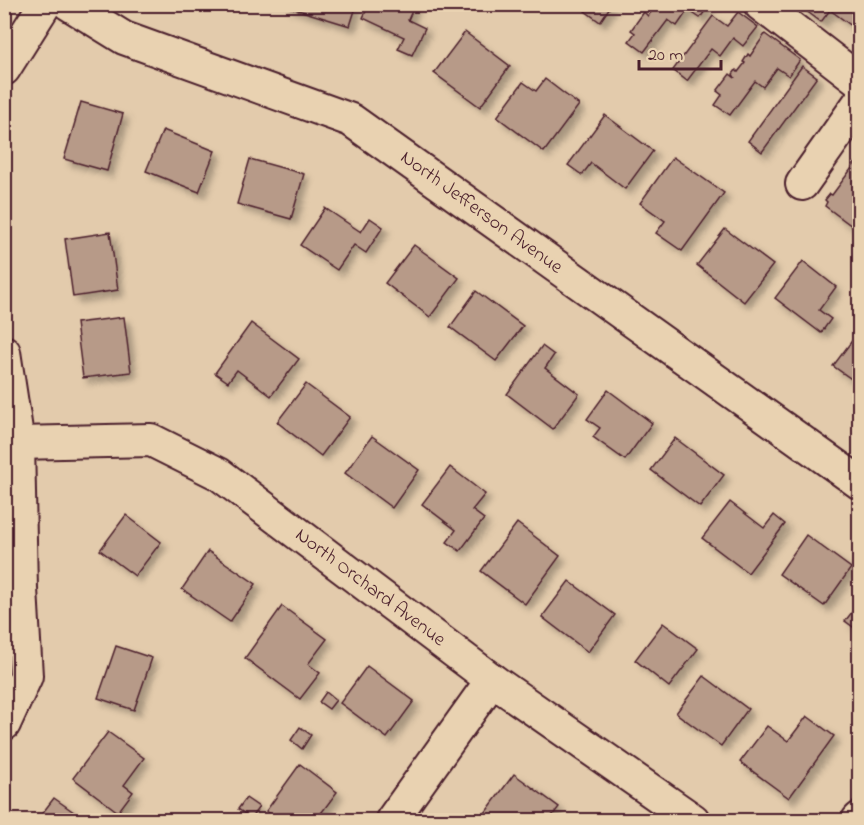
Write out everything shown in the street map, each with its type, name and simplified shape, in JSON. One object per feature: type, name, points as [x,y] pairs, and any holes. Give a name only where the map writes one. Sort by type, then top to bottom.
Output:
[{"type":"street","points":[[4,69],[45,4]]},
{"type":"street","name":"North Jefferson Avenue","points":[[69,4],[124,38],[351,120],[860,483]]},
{"type":"street","points":[[760,4],[860,81]]},
{"type":"street","points":[[802,184],[860,102]]},
{"type":"street","points":[[4,352],[18,443],[21,589],[26,676],[4,724]]},
{"type":"street","name":"North Orchard Avenue","points":[[18,443],[152,440],[219,474],[492,680],[693,820]]},
{"type":"street","points":[[392,820],[492,680]]},
{"type":"building","points":[[285,4],[357,4],[350,26],[285,6]]},
{"type":"building","points":[[369,4],[415,4],[408,20],[425,28],[412,55],[398,49],[404,37],[363,18]]},
{"type":"building","points":[[590,4],[612,4],[600,22],[585,11]]},
{"type":"building","points":[[657,4],[710,4],[700,18],[688,10],[677,26],[668,20],[644,52],[629,41],[635,33],[631,30],[644,12],[648,16]]},
{"type":"building","points":[[802,4],[860,4],[860,32],[830,10],[821,22],[801,7]]},
{"type":"building","points":[[738,12],[758,27],[743,46],[733,38],[720,56],[711,49],[687,81],[673,70],[713,16],[727,26]]},
{"type":"building","points":[[465,32],[510,66],[480,107],[434,73]]},
{"type":"building","points":[[765,34],[800,60],[789,76],[777,68],[763,87],[755,81],[730,115],[715,105],[722,95],[717,91],[730,74],[735,78],[733,74],[736,70],[738,72],[748,54],[750,56]]},
{"type":"building","points":[[802,66],[817,77],[762,152],[748,141]]},
{"type":"building","points":[[545,79],[579,105],[544,152],[497,117],[523,82],[536,91]]},
{"type":"building","points":[[81,102],[123,114],[107,171],[64,159]]},
{"type":"building","points":[[605,115],[653,151],[625,189],[591,163],[582,175],[568,165]]},
{"type":"building","points":[[163,130],[215,151],[199,192],[146,171]]},
{"type":"building","points":[[673,157],[724,193],[682,251],[656,233],[665,221],[640,203]]},
{"type":"building","points":[[860,157],[860,232],[825,206],[827,202],[825,200],[830,194],[832,195]]},
{"type":"building","points":[[250,159],[304,174],[291,219],[237,204]]},
{"type":"building","points":[[325,208],[361,232],[370,218],[383,227],[366,253],[354,245],[337,270],[300,245]]},
{"type":"building","points":[[725,229],[773,265],[744,302],[697,265]]},
{"type":"building","points":[[110,232],[118,290],[73,297],[65,239]]},
{"type":"building","points":[[414,245],[459,278],[430,317],[385,283]]},
{"type":"building","points":[[803,261],[836,287],[819,310],[831,319],[821,333],[775,298]]},
{"type":"building","points":[[476,291],[523,326],[496,361],[450,327]]},
{"type":"building","points":[[124,317],[131,372],[83,378],[76,323]]},
{"type":"building","points":[[251,323],[299,359],[271,396],[237,370],[228,382],[215,373]]},
{"type":"building","points":[[860,330],[860,385],[833,366]]},
{"type":"building","points":[[542,346],[554,355],[545,368],[579,394],[553,429],[507,394]]},
{"type":"building","points":[[306,384],[350,417],[321,456],[277,422]]},
{"type":"building","points":[[608,390],[652,423],[625,460],[593,437],[600,428],[587,419]]},
{"type":"building","points":[[372,436],[419,470],[392,508],[345,473]]},
{"type":"building","points":[[675,438],[724,475],[700,507],[651,470]]},
{"type":"building","points":[[450,467],[485,494],[472,510],[484,519],[460,551],[447,542],[456,530],[422,504]]},
{"type":"building","points":[[730,502],[764,528],[774,515],[785,524],[748,573],[702,538]]},
{"type":"building","points":[[126,515],[161,542],[135,576],[100,550]]},
{"type":"building","points":[[517,523],[560,556],[525,604],[481,571]]},
{"type":"building","points":[[806,535],[851,568],[824,606],[779,574]]},
{"type":"building","points":[[208,551],[256,584],[230,622],[182,589]]},
{"type":"building","points":[[569,581],[615,615],[588,652],[542,617]]},
{"type":"building","points":[[860,602],[860,632],[845,621]]},
{"type":"building","points":[[282,606],[327,639],[308,664],[320,673],[300,699],[245,658]]},
{"type":"building","points":[[663,623],[698,649],[669,687],[635,660]]},
{"type":"building","points":[[116,646],[152,658],[134,710],[98,698]]},
{"type":"building","points":[[367,666],[414,701],[387,738],[340,703]]},
{"type":"building","points":[[704,676],[748,709],[721,746],[676,713]]},
{"type":"building","points":[[326,692],[336,700],[329,709],[319,702]]},
{"type":"building","points":[[807,716],[834,736],[789,798],[740,762],[767,726],[788,741]]},
{"type":"building","points":[[300,727],[311,735],[302,749],[291,740]]},
{"type":"building","points":[[108,732],[144,758],[124,785],[133,792],[118,812],[73,778]]},
{"type":"building","points":[[300,764],[337,792],[316,820],[278,820],[266,811]]},
{"type":"building","points":[[514,774],[559,807],[549,820],[496,820],[485,813]]},
{"type":"building","points":[[54,798],[85,820],[37,820]]},
{"type":"building","points":[[246,798],[259,807],[251,818],[238,809]]},
{"type":"building","points":[[226,814],[235,820],[221,820]]}]
